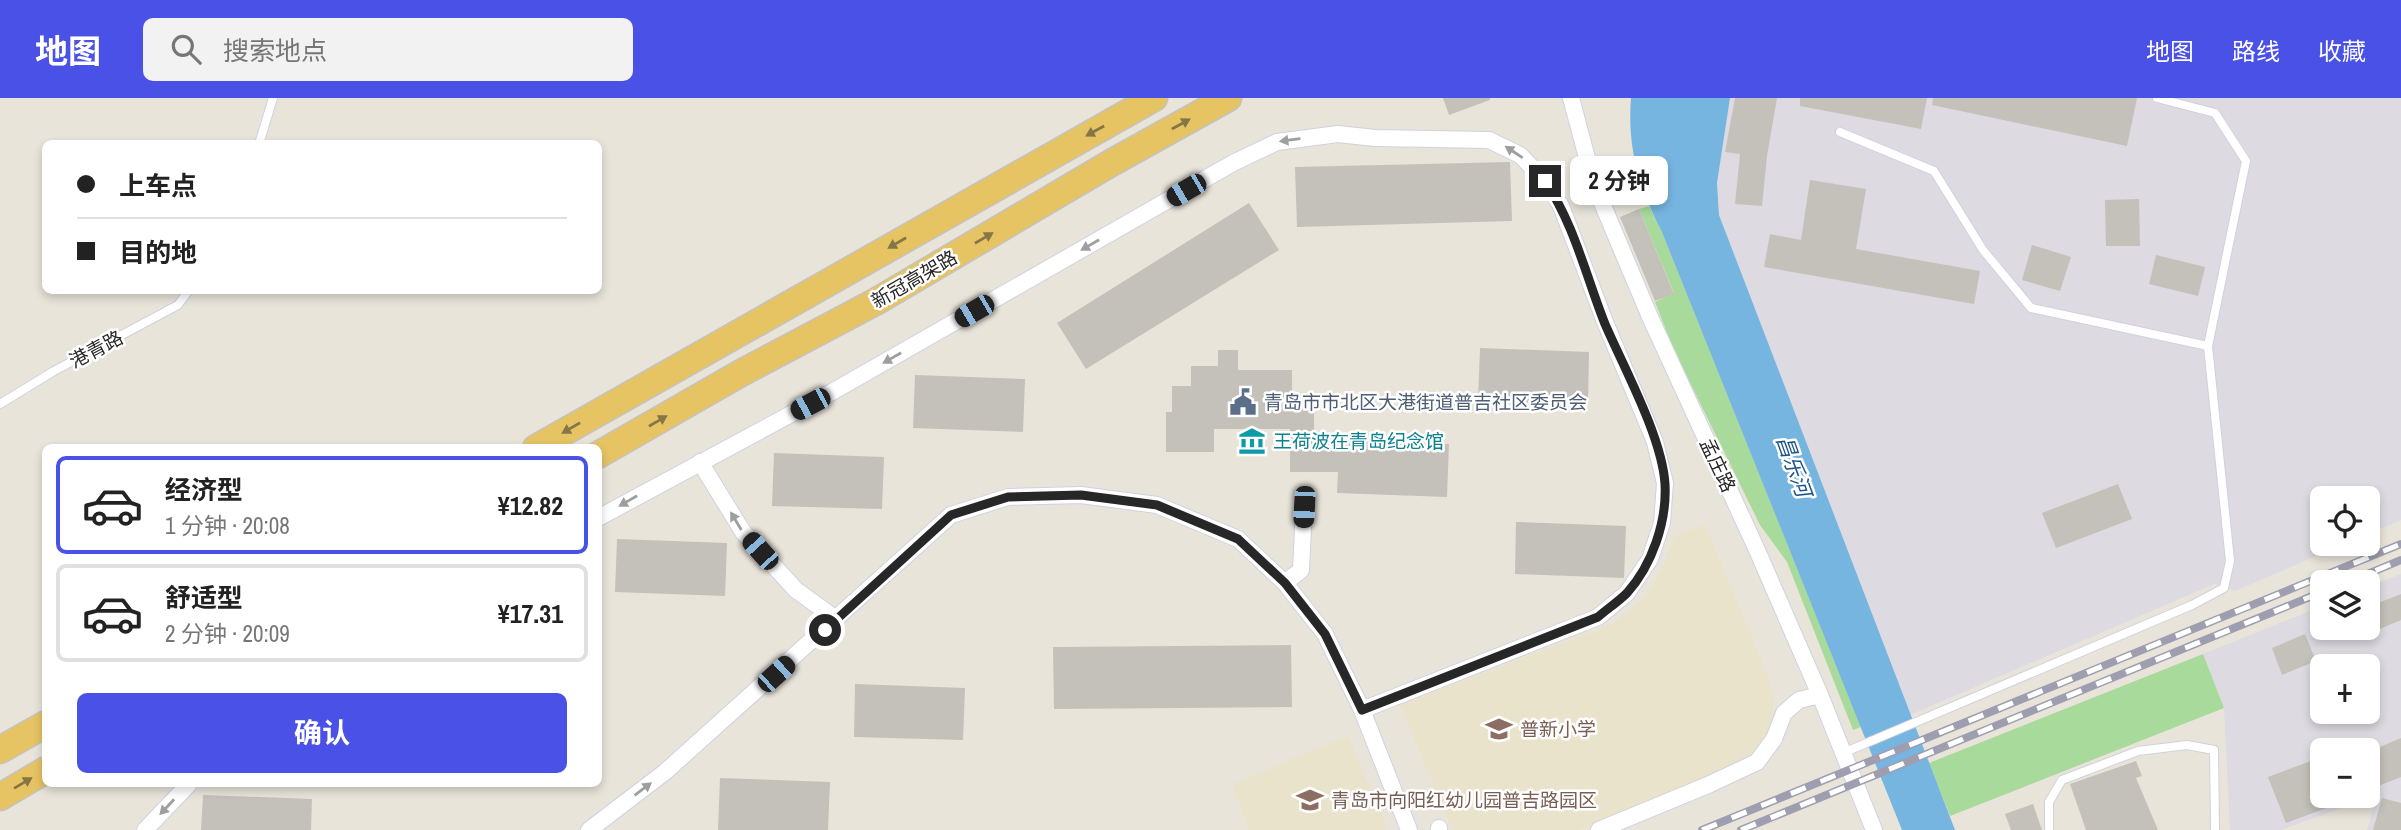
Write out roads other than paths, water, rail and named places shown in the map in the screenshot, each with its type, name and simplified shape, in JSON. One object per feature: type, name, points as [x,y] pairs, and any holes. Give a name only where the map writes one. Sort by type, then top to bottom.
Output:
[{"type":"highway","name":"新冠高架路","points":[[543,444],[1154,98]]},
{"type":"highway","name":"新冠高架路","points":[[602,453],[741,373],[877,301],[1111,163],[1228,98]]},
{"type":"highway","points":[[0,750],[42,726]]},
{"type":"highway","points":[[0,797],[42,772]]},
{"type":"street","name":"孟庄路","points":[[1571,98],[1594,184],[1650,317],[1820,695],[1874,830]]},
{"type":"street","points":[[602,516],[832,392],[1233,163],[1277,142],[1338,134],[1375,138],[1489,140],[1520,155],[1545,181],[1561,206],[1605,322],[1656,442],[1665,484],[1662,523],[1650,559],[1627,593],[1598,617],[1362,710]]},
{"type":"street","points":[[700,462],[743,532],[796,590],[836,619]]},
{"type":"street","points":[[589,830],[666,772],[951,515],[1008,497],[1081,495],[1157,505],[1238,539],[1285,583],[1325,634],[1362,710],[1409,830]]},
{"type":"street","points":[[1285,583],[1301,570],[1304,507]]},
{"type":"street","points":[[1599,830],[1757,762],[1774,739],[1784,713],[1799,700],[1820,695]]},
{"type":"street","points":[[145,830],[186,787]]},
{"type":"lane","points":[[260,140],[273,98]]},
{"type":"lane","points":[[1843,753],[2192,605],[2224,588],[2230,561],[2208,346],[2246,161],[2215,113],[2157,98]]},
{"type":"lane","points":[[1840,132],[1934,171],[1983,250],[2031,308],[2208,346]]},
{"type":"lane","name":"港青路","points":[[0,404],[54,371],[178,305],[186,294]]},
{"type":"lane","points":[[2049,830],[2049,802],[2062,780],[2138,751],[2187,745],[2214,750],[2215,830]]},
{"type":"water","name":"昌乐河","points":[[1631,98],[1730,98],[1717,183],[1719,215],[1955,830],[1902,830],[1646,198],[1633,150]]},
{"type":"railway","points":[[1702,830],[2401,544]]},
{"type":"railway","points":[[2377,570],[2401,560]]},
{"type":"railway","points":[[1741,830],[2310,597]]},
{"type":"place","name":"青岛市市北区大港街道普吉社区委员会","points":[[1243,402]]},
{"type":"place","name":"王荷波在青岛纪念馆","points":[[1252,441]]},
{"type":"place","name":"普新小学","points":[[1499,729]]},
{"type":"place","name":"青岛市向阳红幼儿园普吉路园区","points":[[1310,800]]}]
